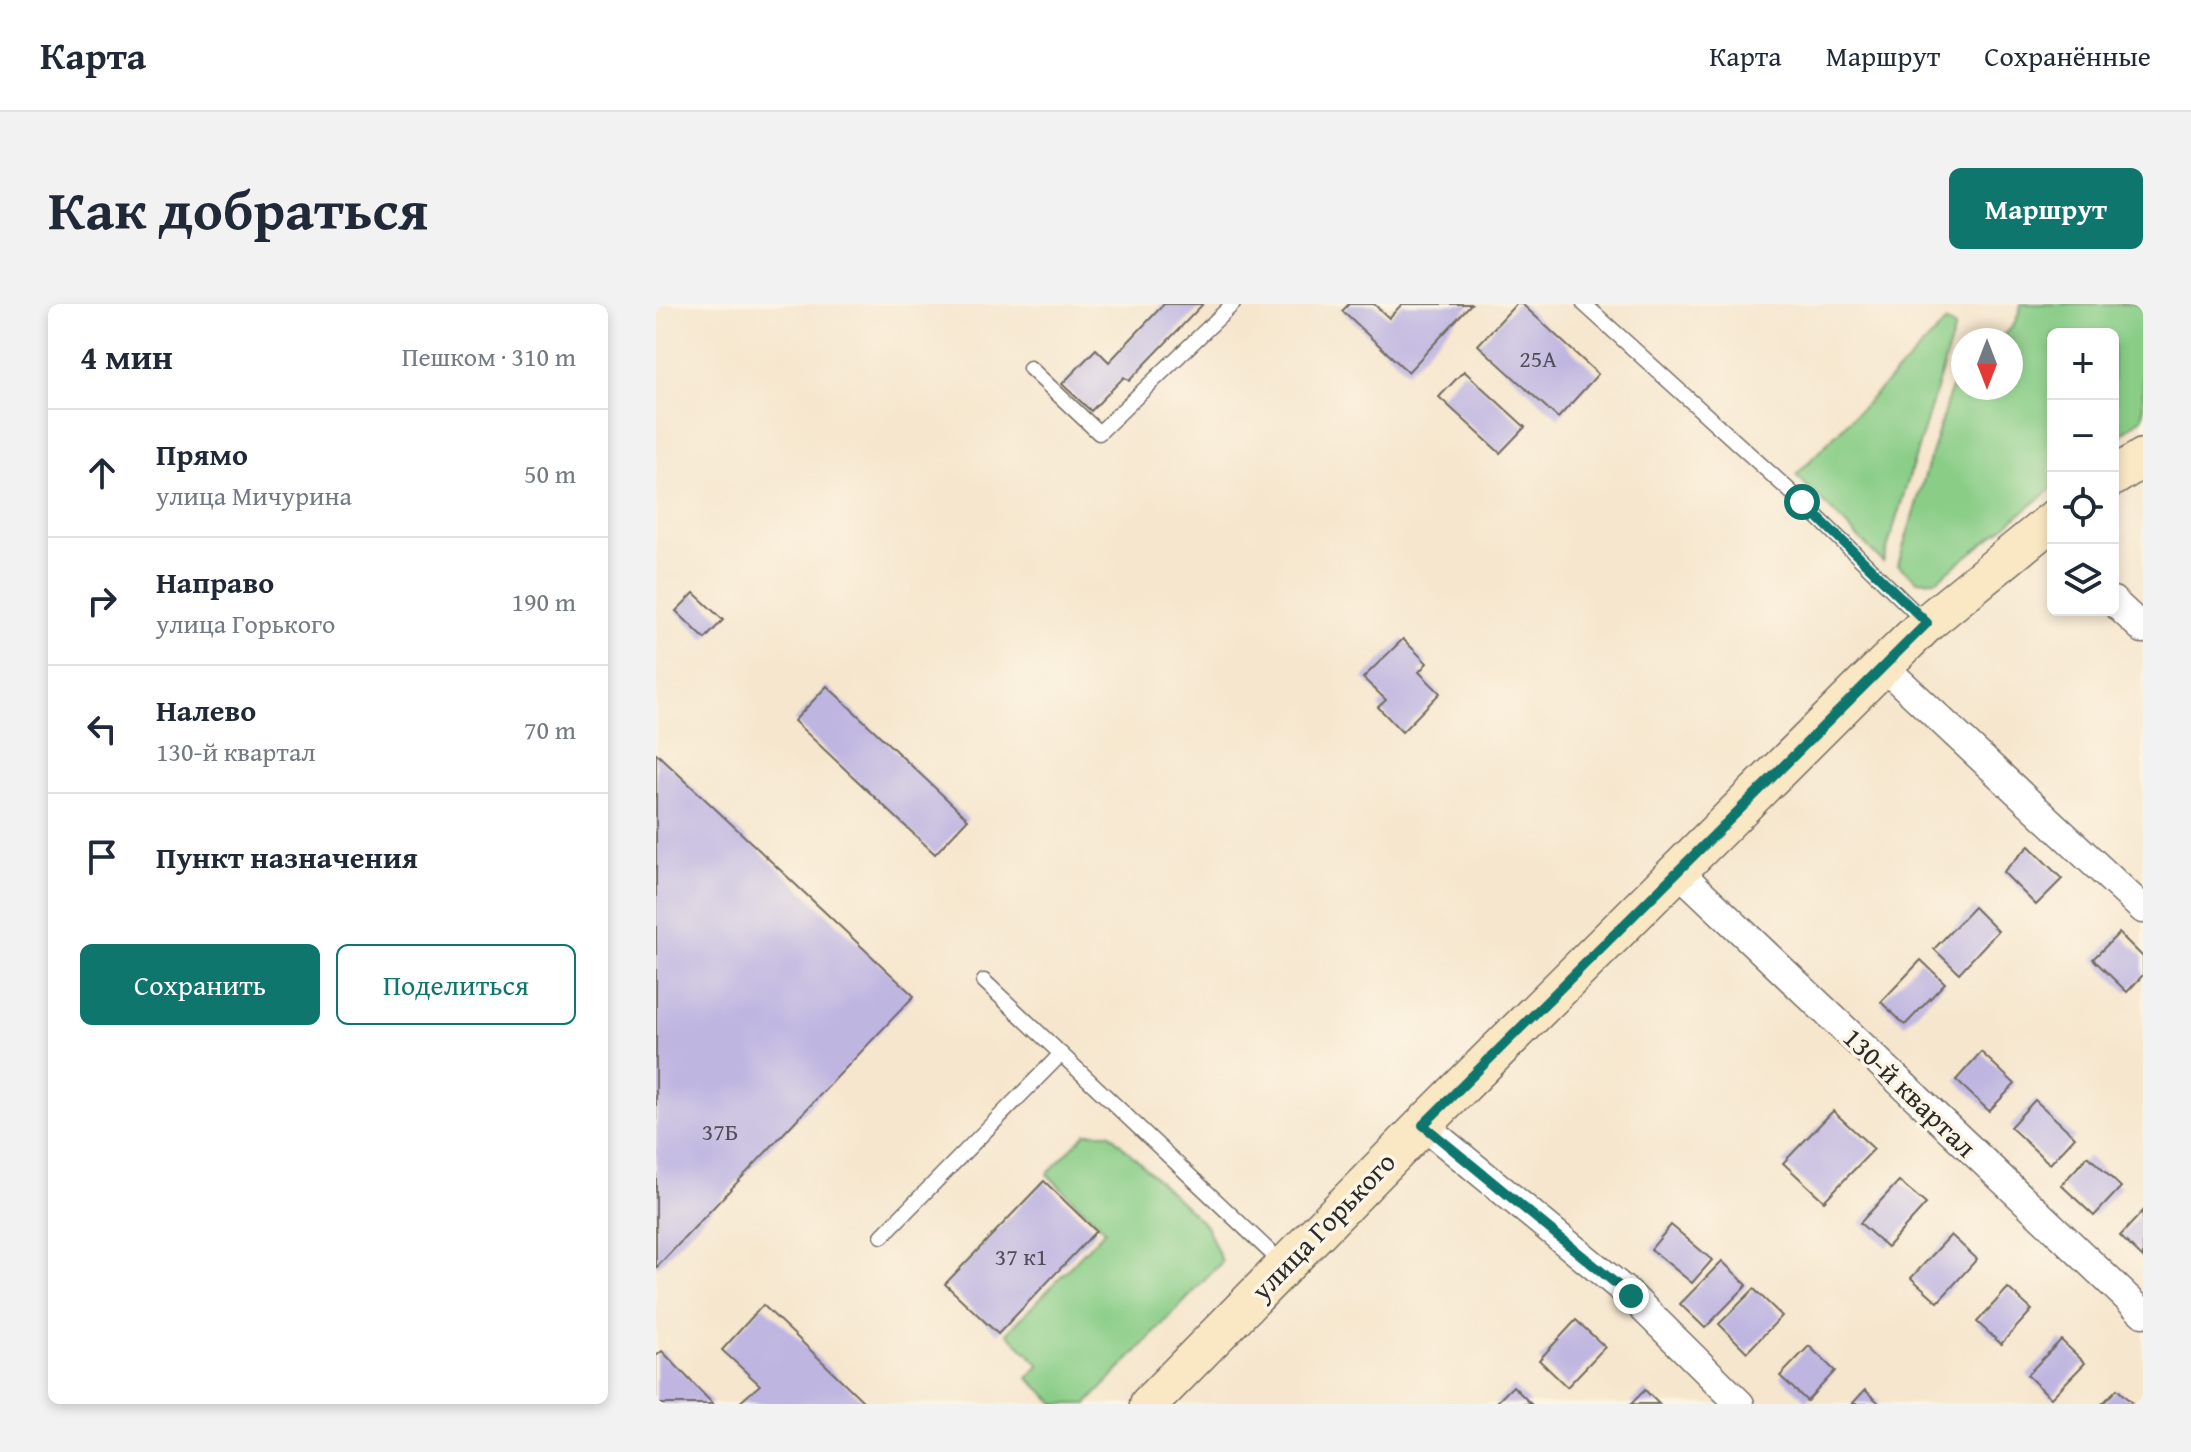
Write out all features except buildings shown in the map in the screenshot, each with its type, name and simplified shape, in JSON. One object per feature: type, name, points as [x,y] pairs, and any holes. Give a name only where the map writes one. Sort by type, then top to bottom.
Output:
[{"type":"main road","points":[[2119,473],[2143,458]]},
{"type":"main road","name":"улица Горького","points":[[1149,1404],[1423,1125],[1927,623],[2047,532]]},
{"type":"street","points":[[2119,607],[2143,629]]},
{"type":"street","points":[[1883,666],[2143,909]]},
{"type":"street","name":"130-й квартал","points":[[1678,871],[2143,1313]]},
{"type":"street","points":[[1423,1125],[1631,1296],[1740,1404]]},
{"type":"lane","points":[[1030,368],[1099,433],[1233,304]]},
{"type":"lane","points":[[1584,304],[1802,502],[1927,623]]},
{"type":"lane","points":[[984,981],[1285,1265]]},
{"type":"lane","points":[[882,1236],[1061,1054]]},
{"type":"green space","points":[[2021,304],[2143,304],[2143,417],[2119,436],[2119,328],[2047,328],[2047,493],[1937,580],[1917,581],[1898,565],[1951,389],[1951,400],[2023,400],[2023,328],[2010,328]]},
{"type":"green space","points":[[1946,322],[1955,328],[1951,328],[1951,341],[1883,562],[1796,475]]},
{"type":"green space","points":[[1086,1133],[1109,1133],[1207,1227],[1222,1262],[1087,1404],[1056,1404],[1028,1378],[1040,1365],[1007,1333],[1105,1230],[1047,1174]]},
{"type":"route","points":[[1631,1296],[1423,1125],[1927,623],[1802,502]]}]
